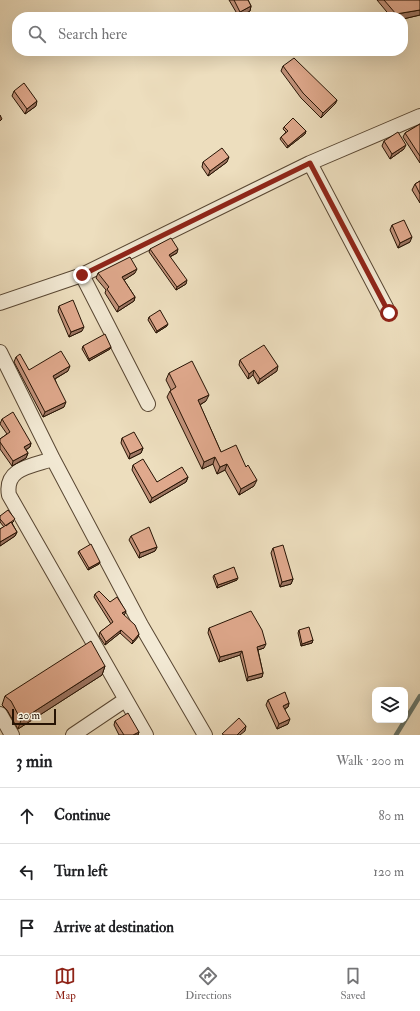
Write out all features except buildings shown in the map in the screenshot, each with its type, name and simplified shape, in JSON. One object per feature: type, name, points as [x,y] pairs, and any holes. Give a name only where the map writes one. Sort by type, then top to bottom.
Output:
[{"type":"street","points":[[0,304],[82,275],[310,163],[420,116]]},
{"type":"street","points":[[310,163],[389,313]]},
{"type":"street","points":[[82,275],[148,404]]},
{"type":"street","points":[[0,352],[53,459],[140,625],[205,735]]},
{"type":"street","points":[[53,459],[20,470],[10,478],[7,486],[9,495],[146,735]]},
{"type":"street","points":[[73,735],[125,700]]},
{"type":"street","points":[[0,714],[12,735]]},
{"type":"waterway","points":[[396,735],[420,696]]},
{"type":"route","points":[[82,275],[310,163],[389,313]]}]
